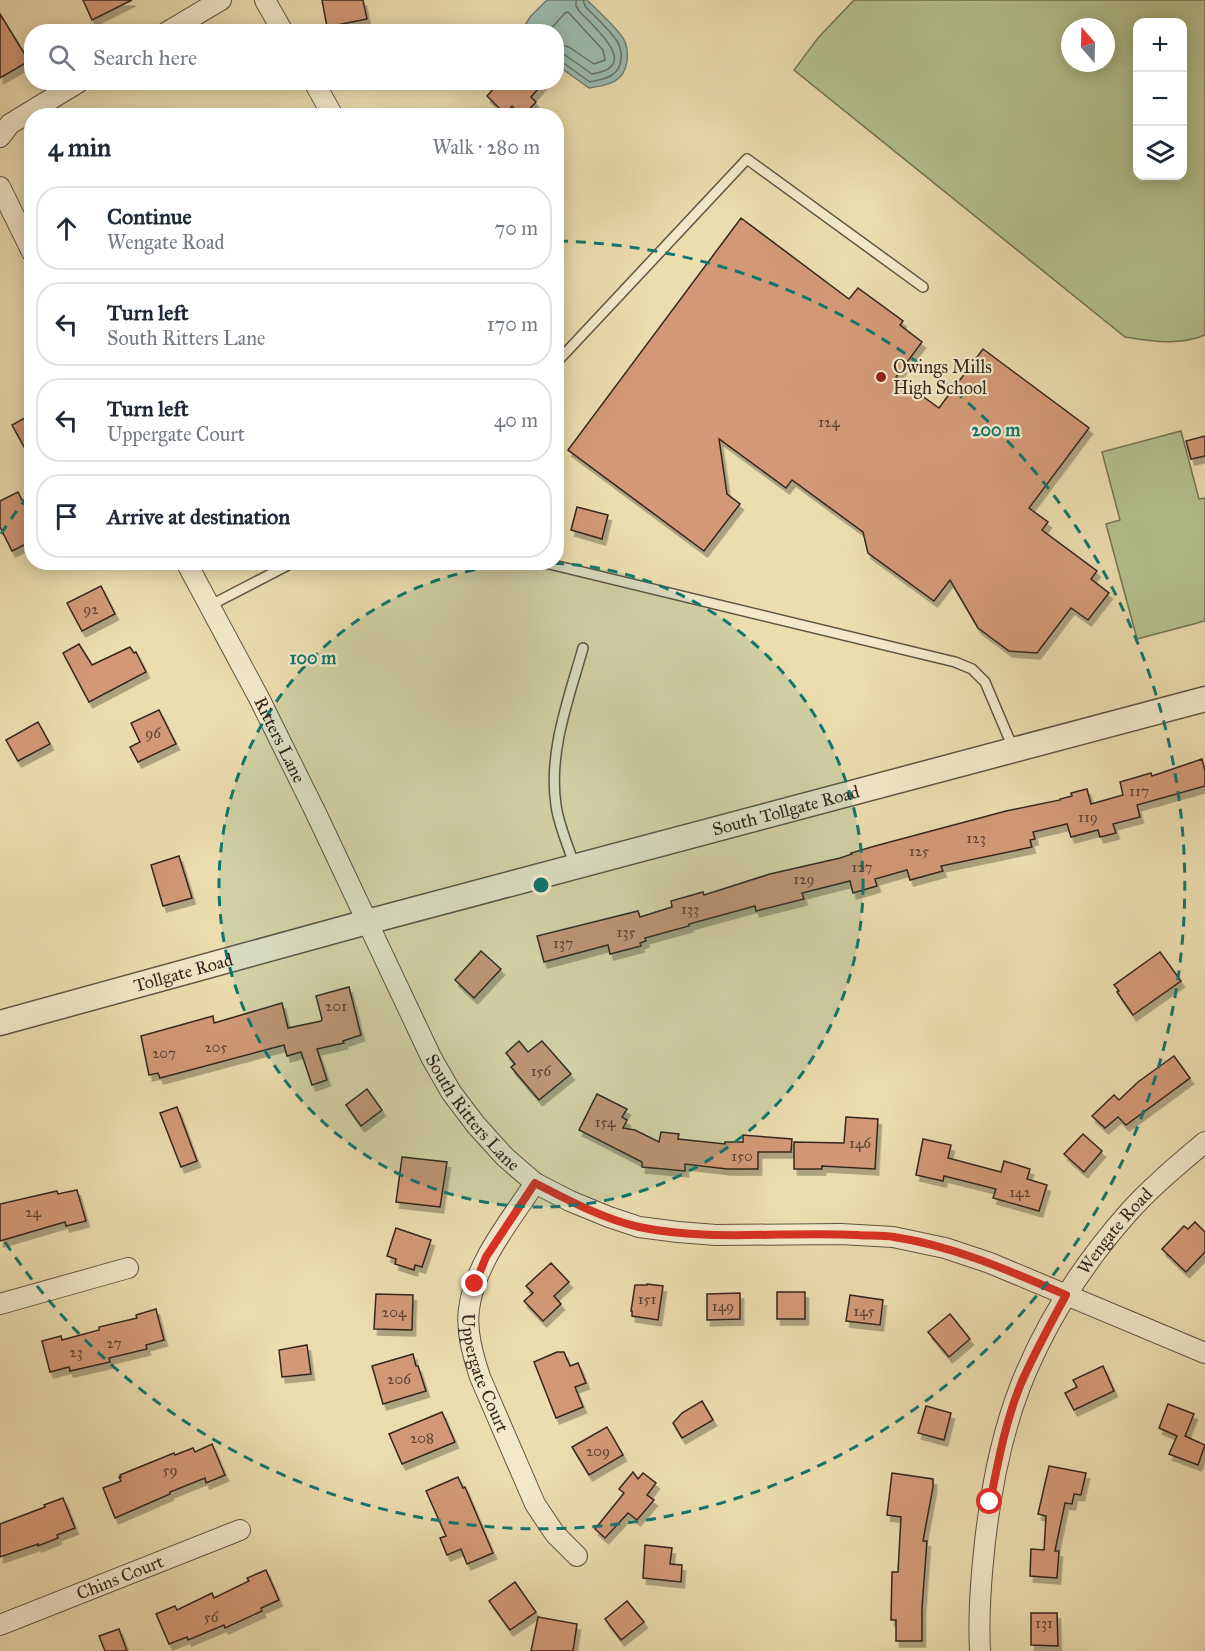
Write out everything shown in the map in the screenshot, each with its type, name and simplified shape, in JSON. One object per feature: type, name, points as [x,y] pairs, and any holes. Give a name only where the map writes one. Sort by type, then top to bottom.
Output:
[{"type":"street","points":[[180,24],[221,0]]},
{"type":"street","points":[[265,0],[278,24]]},
{"type":"street","points":[[37,108],[67,90]]},
{"type":"street","points":[[318,90],[329,108]]},
{"type":"street","points":[[0,137],[10,124],[24,116]]},
{"type":"street","points":[[0,187],[24,236]]},
{"type":"street","name":"Ritters Lane","points":[[190,570],[259,698],[367,922]]},
{"type":"street","name":"South Tollgate Road","points":[[367,922],[1205,699]]},
{"type":"street","name":"Tollgate Road","points":[[0,1023],[367,922]]},
{"type":"street","name":"South Ritters Lane","points":[[367,922],[431,1057],[451,1092],[476,1125],[505,1157],[535,1183],[570,1201],[639,1227],[716,1235],[842,1234],[893,1237],[956,1252],[990,1263],[1205,1353]]},
{"type":"street","name":"Wengate Road","points":[[980,1651],[982,1568],[990,1502],[1003,1440],[1020,1387],[1066,1295],[1095,1254],[1129,1212],[1161,1179],[1205,1142]]},
{"type":"street","name":"Uppergate Court","points":[[535,1183],[486,1257],[475,1284],[469,1309],[469,1333],[480,1377],[535,1504],[555,1534],[578,1556]]},
{"type":"street","points":[[0,1304],[128,1268]]},
{"type":"street","name":"Chins Court","points":[[0,1625],[240,1530]]},
{"type":"lane","points":[[564,354],[747,159],[923,287]]},
{"type":"lane","points":[[564,568],[955,662],[972,669],[985,682],[1014,750]]},
{"type":"lane","points":[[209,606],[279,570]]},
{"type":"lane","points":[[575,866],[556,806],[554,766],[583,648]]},
{"type":"green space","points":[[854,0],[1205,0],[1205,335],[1176,342],[1125,337],[794,70],[818,38]]},
{"type":"green space","points":[[1181,431],[1199,499],[1205,498],[1205,621],[1137,639],[1106,524],[1120,520],[1102,452]]},
{"type":"water","points":[[547,0],[587,0],[624,40],[627,61],[622,74],[614,82],[589,88],[564,70],[564,24],[526,24]]},
{"type":"building","points":[[83,0],[132,0],[92,20]]},
{"type":"building","points":[[322,0],[363,0],[367,19],[342,24],[326,24]]},
{"type":"building","points":[[0,14],[24,53],[24,64],[0,78]]},
{"type":"building","points":[[493,90],[537,90],[531,97],[536,102],[530,108],[512,106],[499,108],[487,96]]},
{"type":"building","points":[[741,218],[849,299],[858,288],[903,321],[900,325],[922,342],[896,377],[939,408],[983,349],[1089,428],[1029,508],[1048,522],[1042,530],[1097,571],[1091,579],[1109,593],[1088,620],[1071,608],[1037,653],[1009,651],[978,628],[950,580],[934,601],[868,553],[863,532],[792,480],[786,488],[719,439],[727,494],[740,504],[704,551],[568,450]]},
{"type":"building","points":[[24,418],[24,447],[12,425]]},
{"type":"building","points":[[1205,436],[1205,456],[1191,459],[1186,441]]},
{"type":"building","points":[[18,492],[24,504],[24,545],[12,551],[0,527],[0,501]]},
{"type":"building","points":[[577,507],[608,515],[602,539],[571,530]]},
{"type":"building","points":[[101,586],[115,614],[82,631],[67,603]]},
{"type":"building","points":[[79,644],[92,665],[130,647],[134,653],[136,652],[146,672],[89,702],[63,653]]},
{"type":"building","points":[[159,710],[176,744],[138,762],[130,747],[140,742],[131,723]]},
{"type":"building","points":[[38,722],[50,744],[18,761],[6,740]]},
{"type":"building","points":[[1202,759],[1205,786],[1137,805],[1140,817],[1113,824],[1116,833],[1100,837],[1098,830],[1071,837],[1067,824],[1033,832],[1035,839],[1030,840],[1032,847],[941,866],[943,871],[910,880],[907,870],[875,879],[877,886],[853,893],[850,881],[802,893],[804,899],[756,911],[755,906],[689,924],[689,926],[645,938],[646,941],[640,943],[641,946],[610,954],[608,945],[544,962],[537,936],[638,911],[640,917],[672,907],[671,901],[703,892],[704,895],[770,874],[840,858],[875,846],[1006,811],[1060,800],[1072,796],[1071,793],[1087,789],[1091,804],[1123,795],[1120,782],[1151,773],[1152,776]]},
{"type":"building","points":[[179,856],[192,898],[163,906],[151,865]]},
{"type":"building","points":[[481,951],[501,969],[474,998],[455,980]]},
{"type":"building","points":[[1160,952],[1181,981],[1133,1015],[1114,985]]},
{"type":"building","points":[[349,987],[361,1035],[343,1041],[344,1043],[317,1049],[327,1080],[312,1085],[301,1052],[287,1056],[284,1045],[160,1078],[158,1073],[149,1075],[141,1036],[213,1016],[214,1023],[282,1003],[288,1028],[321,1021],[316,996]]},
{"type":"building","points":[[519,1041],[528,1052],[542,1041],[571,1074],[539,1100],[511,1067],[515,1064],[506,1053]]},
{"type":"building","points":[[1174,1056],[1190,1078],[1126,1125],[1118,1117],[1105,1128],[1092,1116],[1114,1095],[1119,1100],[1138,1082]]},
{"type":"building","points":[[367,1089],[382,1110],[361,1126],[346,1105]]},
{"type":"building","points":[[597,1094],[627,1109],[622,1117],[627,1120],[623,1128],[635,1130],[659,1142],[661,1132],[679,1134],[678,1139],[725,1144],[725,1142],[743,1142],[743,1135],[792,1139],[791,1152],[758,1152],[758,1169],[727,1169],[685,1164],[685,1171],[642,1167],[642,1162],[579,1130]]},
{"type":"building","points":[[177,1107],[197,1161],[181,1167],[160,1113]]},
{"type":"building","points":[[846,1117],[878,1119],[875,1169],[822,1166],[822,1169],[794,1169],[794,1142],[844,1143]]},
{"type":"building","points":[[1083,1134],[1102,1151],[1084,1172],[1064,1154]]},
{"type":"building","points":[[923,1139],[951,1145],[948,1158],[1001,1172],[1004,1161],[1030,1169],[1027,1179],[1047,1185],[1039,1211],[993,1198],[996,1189],[944,1176],[943,1181],[916,1175]]},
{"type":"building","points":[[402,1157],[447,1162],[440,1207],[396,1202]]},
{"type":"building","points":[[77,1190],[86,1221],[66,1226],[65,1222],[0,1241],[0,1204],[57,1191],[58,1194]]},
{"type":"building","points":[[1195,1222],[1205,1232],[1205,1252],[1186,1272],[1162,1249],[1184,1226],[1188,1229]]},
{"type":"building","points":[[396,1228],[431,1240],[422,1267],[415,1265],[414,1270],[395,1264],[396,1259],[387,1256]]},
{"type":"building","points":[[551,1263],[569,1282],[554,1296],[561,1304],[543,1321],[524,1301],[533,1293],[526,1286]]},
{"type":"building","points":[[635,1285],[663,1286],[658,1320],[632,1316]]},
{"type":"building","points":[[777,1292],[805,1292],[805,1319],[777,1319]]},
{"type":"building","points":[[740,1293],[740,1319],[707,1320],[707,1294]]},
{"type":"building","points":[[376,1294],[413,1295],[412,1330],[374,1329]]},
{"type":"building","points":[[850,1295],[883,1300],[880,1325],[846,1321]]},
{"type":"building","points":[[156,1309],[164,1340],[146,1345],[147,1349],[109,1358],[110,1362],[70,1371],[69,1367],[50,1372],[42,1341],[61,1336],[62,1340],[99,1330],[99,1327],[137,1318],[136,1315]]},
{"type":"building","points":[[950,1314],[970,1339],[949,1357],[928,1332]]},
{"type":"building","points":[[307,1345],[311,1374],[282,1377],[279,1350]]},
{"type":"building","points":[[557,1352],[564,1352],[570,1366],[578,1363],[586,1383],[575,1387],[583,1407],[556,1418],[534,1362]]},
{"type":"building","points":[[413,1354],[426,1391],[383,1404],[372,1366]]},
{"type":"building","points":[[1103,1366],[1114,1391],[1074,1410],[1065,1393],[1077,1387],[1073,1380]]},
{"type":"building","points":[[702,1401],[713,1420],[682,1438],[673,1423],[682,1413]]},
{"type":"building","points":[[1168,1404],[1194,1414],[1185,1436],[1205,1445],[1198,1465],[1169,1454],[1177,1436],[1159,1428]]},
{"type":"building","points":[[926,1406],[951,1413],[944,1440],[918,1433]]},
{"type":"building","points":[[442,1412],[455,1442],[402,1464],[389,1434]]},
{"type":"building","points":[[607,1427],[623,1455],[589,1475],[572,1447]]},
{"type":"building","points":[[212,1444],[225,1475],[206,1483],[205,1478],[115,1518],[103,1488],[121,1481],[120,1475],[174,1453],[175,1455],[193,1448],[195,1452]]},
{"type":"building","points":[[1049,1466],[1086,1473],[1081,1495],[1074,1494],[1072,1504],[1065,1503],[1055,1551],[1059,1551],[1057,1578],[1030,1576],[1031,1549],[1044,1550],[1046,1516],[1038,1514]]},
{"type":"building","points":[[633,1472],[638,1479],[643,1473],[656,1483],[647,1495],[654,1500],[637,1520],[628,1513],[605,1538],[595,1529],[624,1493],[619,1489]]},
{"type":"building","points":[[892,1473],[933,1479],[923,1541],[927,1541],[922,1641],[896,1641],[896,1620],[891,1620],[892,1572],[898,1572],[901,1517],[887,1515]]},
{"type":"building","points":[[458,1477],[463,1488],[465,1487],[493,1553],[467,1564],[461,1549],[447,1555],[440,1538],[446,1536],[426,1491]]},
{"type":"building","points":[[63,1498],[75,1528],[38,1546],[38,1544],[0,1557],[0,1524]]},
{"type":"building","points":[[645,1545],[672,1548],[670,1564],[682,1565],[681,1582],[643,1578]]},
{"type":"building","points":[[266,1570],[279,1600],[261,1608],[262,1611],[225,1628],[224,1625],[188,1640],[187,1637],[169,1644],[156,1614],[175,1606],[177,1610],[212,1593],[214,1598],[249,1581],[247,1578]]},
{"type":"building","points":[[515,1582],[536,1612],[510,1630],[489,1601]]},
{"type":"building","points":[[627,1601],[644,1622],[621,1640],[605,1619]]},
{"type":"building","points":[[1031,1613],[1057,1613],[1058,1646],[1031,1645]]},
{"type":"building","points":[[538,1617],[577,1624],[573,1651],[531,1651]]},
{"type":"building","points":[[119,1629],[127,1651],[105,1651],[99,1636]]},
{"type":"place","name":"Owings Mills High School","points":[[881,377]]},
{"type":"route","points":[[475,1284],[486,1257],[535,1183],[570,1201],[639,1227],[716,1235],[842,1234],[893,1237],[945,1248],[990,1263],[1066,1295],[1020,1387],[1003,1440],[990,1502]]}]
